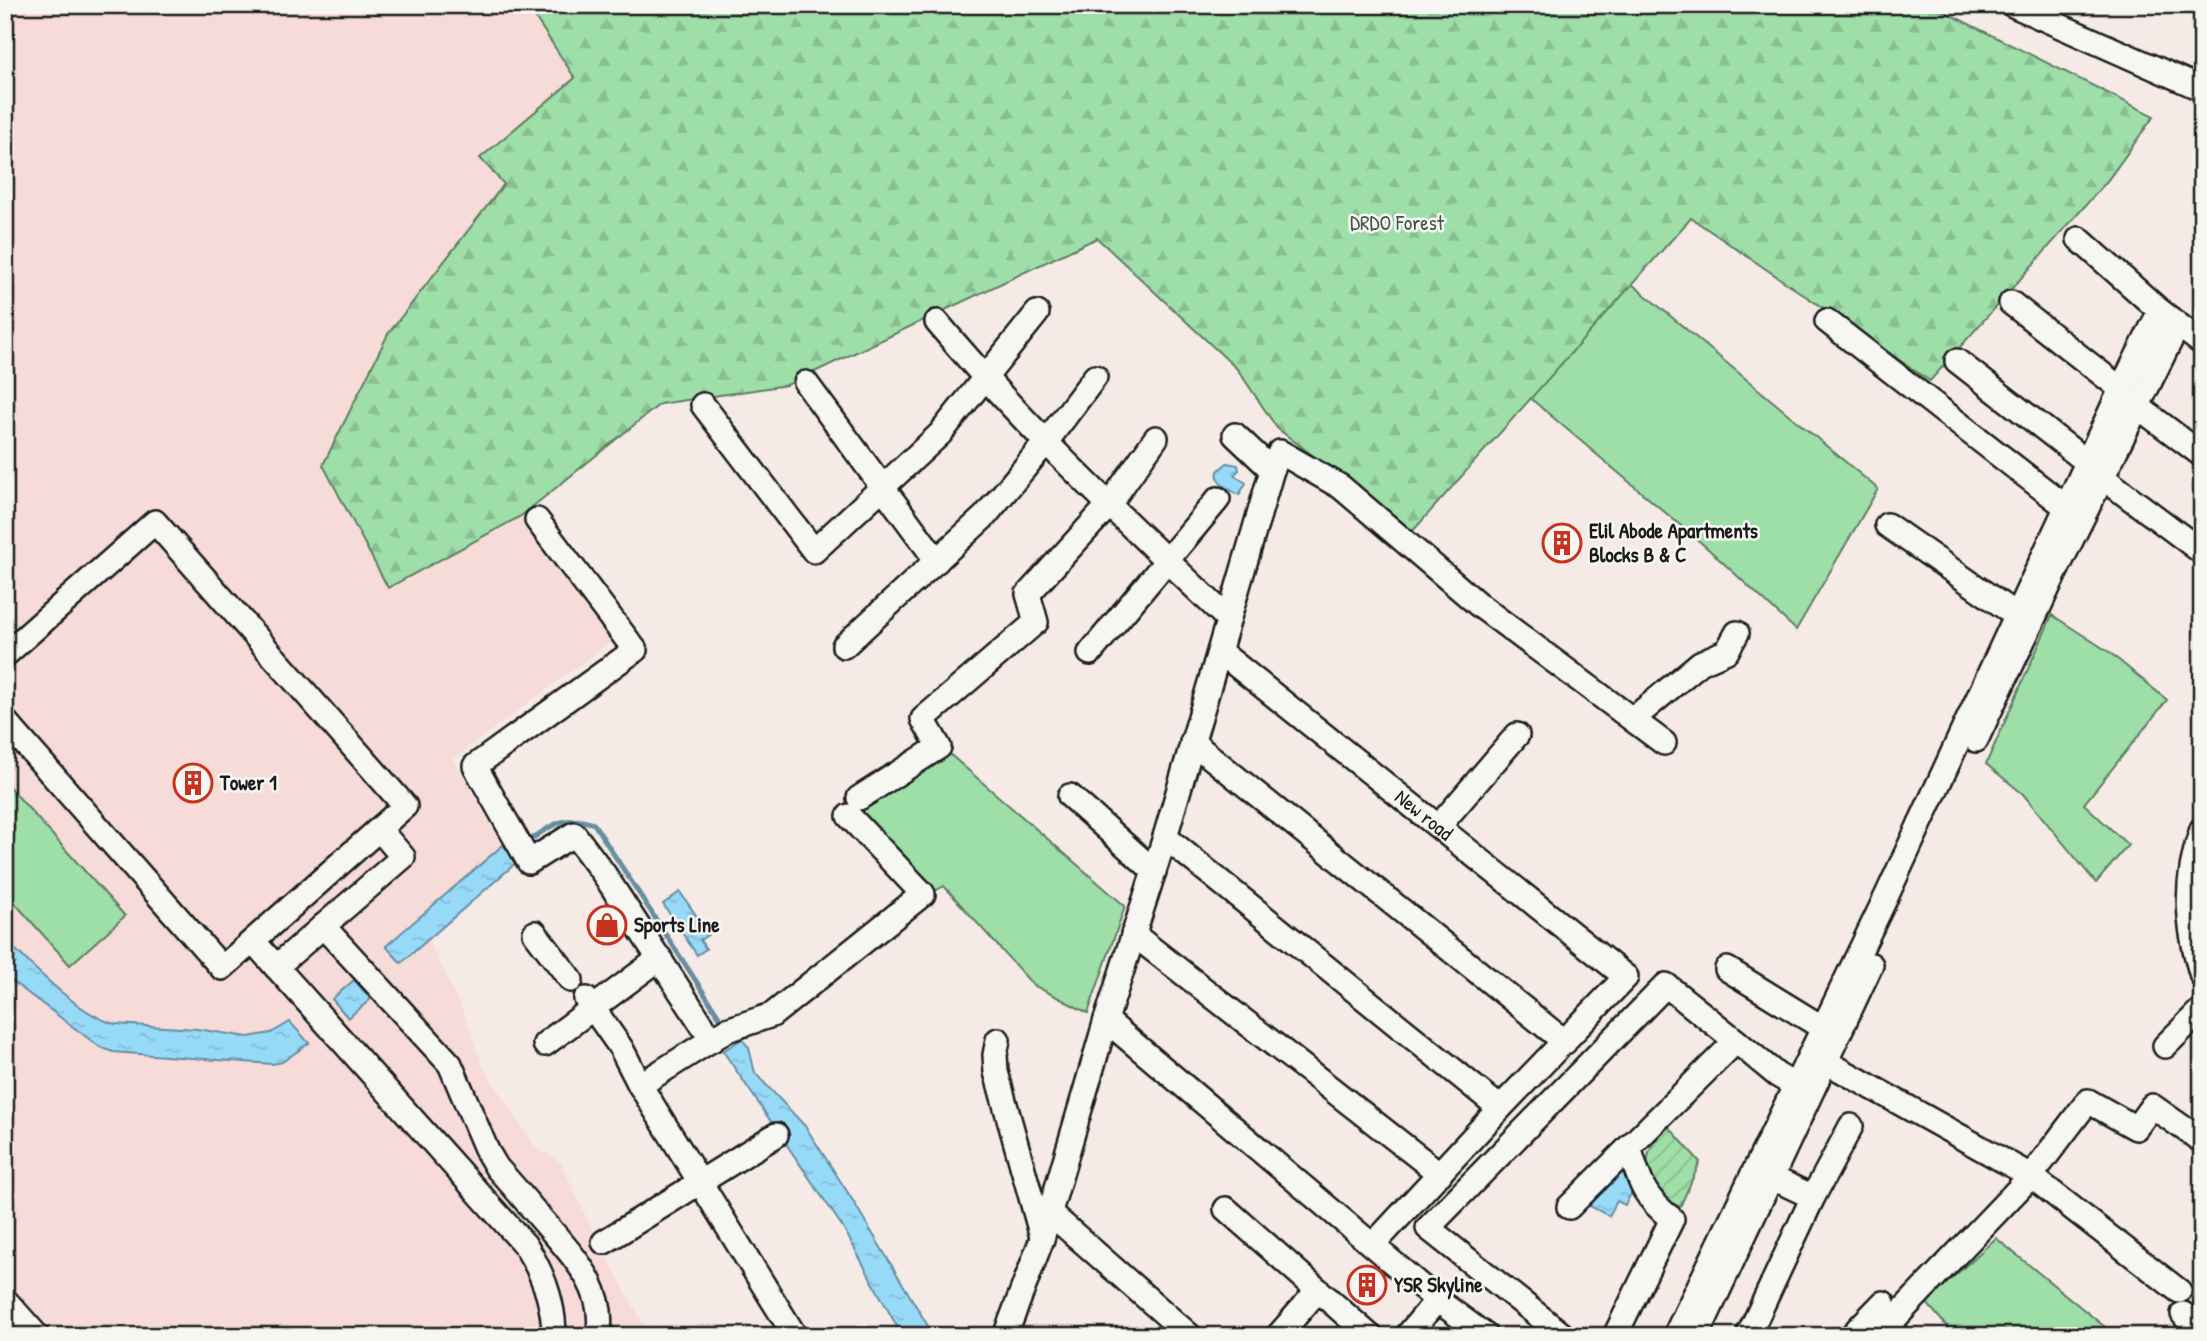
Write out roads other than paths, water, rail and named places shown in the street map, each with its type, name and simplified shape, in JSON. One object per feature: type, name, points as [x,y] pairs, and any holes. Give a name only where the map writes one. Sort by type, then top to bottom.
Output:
[{"type":"street","points":[[2013,5],[2202,89]]},
{"type":"street","points":[[2079,239],[2169,318],[2202,343]]},
{"type":"street","points":[[2011,303],[2120,389]]},
{"type":"street","points":[[703,404],[814,551],[940,434],[1037,313]]},
{"type":"street","points":[[1675,1336],[1763,1174],[1819,1058],[2094,470],[2120,389],[2169,318]]},
{"type":"street","points":[[1697,1336],[1796,1086],[1819,1058],[1823,1028],[2024,618],[2066,508],[2137,406],[2169,318]]},
{"type":"street","points":[[1827,321],[2066,508]]},
{"type":"street","points":[[937,322],[985,380],[1108,506],[1228,619]]},
{"type":"street","points":[[1957,361],[2202,552]]},
{"type":"street","points":[[844,646],[985,516],[1095,377]]},
{"type":"street","points":[[806,383],[937,561]]},
{"type":"street","points":[[2137,406],[2202,455]]},
{"type":"street","points":[[1235,435],[1272,470]]},
{"type":"street","points":[[640,1085],[719,1035],[772,1014],[923,894],[854,807],[939,747],[923,719],[1036,622],[1028,594],[1108,506],[1156,438]]},
{"type":"street","points":[[1005,1336],[1042,1239],[1106,1020],[1165,837],[1272,470],[1280,452],[1341,487],[1479,605],[1664,743]]},
{"type":"street","points":[[1090,653],[1218,499]]},
{"type":"street","points":[[537,520],[635,650],[475,766],[529,863],[574,834],[660,958],[719,1035]]},
{"type":"street","points":[[5,654],[155,522],[405,806],[222,968],[5,721]]},
{"type":"street","points":[[1887,525],[2024,618]]},
{"type":"street","points":[[1633,719],[1700,663],[1727,651],[1737,633]]},
{"type":"street","name":"New road","points":[[1220,652],[1626,977],[1565,1042]]},
{"type":"street","points":[[1439,825],[1517,735]]},
{"type":"street","points":[[1192,742],[1565,1042],[1373,1245]]},
{"type":"street","points":[[1070,796],[1154,871]]},
{"type":"street","points":[[276,967],[403,857],[379,829]]},
{"type":"street","points":[[2202,829],[2191,865],[2188,911],[2202,976]]},
{"type":"street","points":[[1165,837],[1500,1108]]},
{"type":"street","points":[[323,926],[450,1064],[487,1151],[497,1168],[586,1273],[596,1297],[599,1314],[598,1336]]},
{"type":"street","points":[[535,933],[571,980]]},
{"type":"street","points":[[1133,934],[1440,1174]]},
{"type":"street","points":[[253,941],[525,1245],[535,1261],[548,1293],[554,1336]]},
{"type":"street","points":[[545,1044],[590,1003],[660,958]]},
{"type":"street","points":[[1727,969],[1823,1028]]},
{"type":"street","points":[[1564,1336],[1428,1228],[1666,985],[1777,1075],[1796,1086]]},
{"type":"street","points":[[590,1003],[621,1048],[640,1085],[795,1336]]},
{"type":"street","points":[[2165,1046],[2202,1009]]},
{"type":"street","points":[[1106,1020],[1437,1300],[1486,1336]]},
{"type":"street","points":[[998,1040],[996,1072],[1042,1239]]},
{"type":"street","points":[[1569,1207],[1736,1041]]},
{"type":"street","points":[[1819,1058],[2031,1176],[2181,1302],[2201,1336]]},
{"type":"street","points":[[1878,1336],[2031,1176],[2088,1101],[2136,1128],[2152,1106],[2202,1141]]},
{"type":"street","points":[[1748,1336],[1813,1197],[1852,1126]]},
{"type":"street","points":[[604,1242],[776,1135]]},
{"type":"street","points":[[1615,1336],[1672,1219],[1654,1205],[1641,1185],[1629,1147]]},
{"type":"street","points":[[1763,1174],[1813,1197]]},
{"type":"street","points":[[1226,1209],[1370,1336]]},
{"type":"street","points":[[1050,1213],[1191,1336]]},
{"type":"street","points":[[1278,1336],[1318,1290]]},
{"type":"street","points":[[5,1300],[37,1336]]},
{"type":"street","points":[[1407,1336],[1437,1300]]},
{"type":"street","points":[[1851,1336],[1883,1303]]},
{"type":"water","points":[[1227,463],[1238,465],[1239,470],[1234,475],[1246,483],[1239,495],[1218,480],[1218,471]]},
{"type":"water","points":[[503,845],[517,862],[401,963],[386,946]]},
{"type":"water","points":[[680,892],[709,934],[700,940],[706,949],[697,955],[663,904]]},
{"type":"water","points":[[5,939],[71,1000],[86,1011],[115,1024],[197,1029],[248,1037],[271,1033],[290,1022],[309,1043],[282,1062],[272,1064],[113,1052],[100,1047],[5,976]]},
{"type":"water","points":[[354,980],[371,999],[348,1018],[332,999]]},
{"type":"water","points":[[742,1039],[749,1048],[755,1073],[805,1126],[934,1336],[902,1336],[844,1229],[723,1051]]},
{"type":"water","points":[[1616,1170],[1629,1171],[1633,1190],[1625,1205],[1617,1201],[1609,1216],[1584,1203]]},
{"type":"waterway","points":[[524,844],[549,827],[565,821],[594,824],[724,1024]]},
{"type":"place","name":"Elil Abode Apartments Blocks B & C","points":[[1562,543]]},
{"type":"place","name":"Tower 1","points":[[193,783]]},
{"type":"place","name":"Sports Line","points":[[607,925]]},
{"type":"place","name":"YSR Skyline","points":[[1367,1285]]},
{"type":"park label","name":"DRDO Forest","points":[[1397,223]]}]
